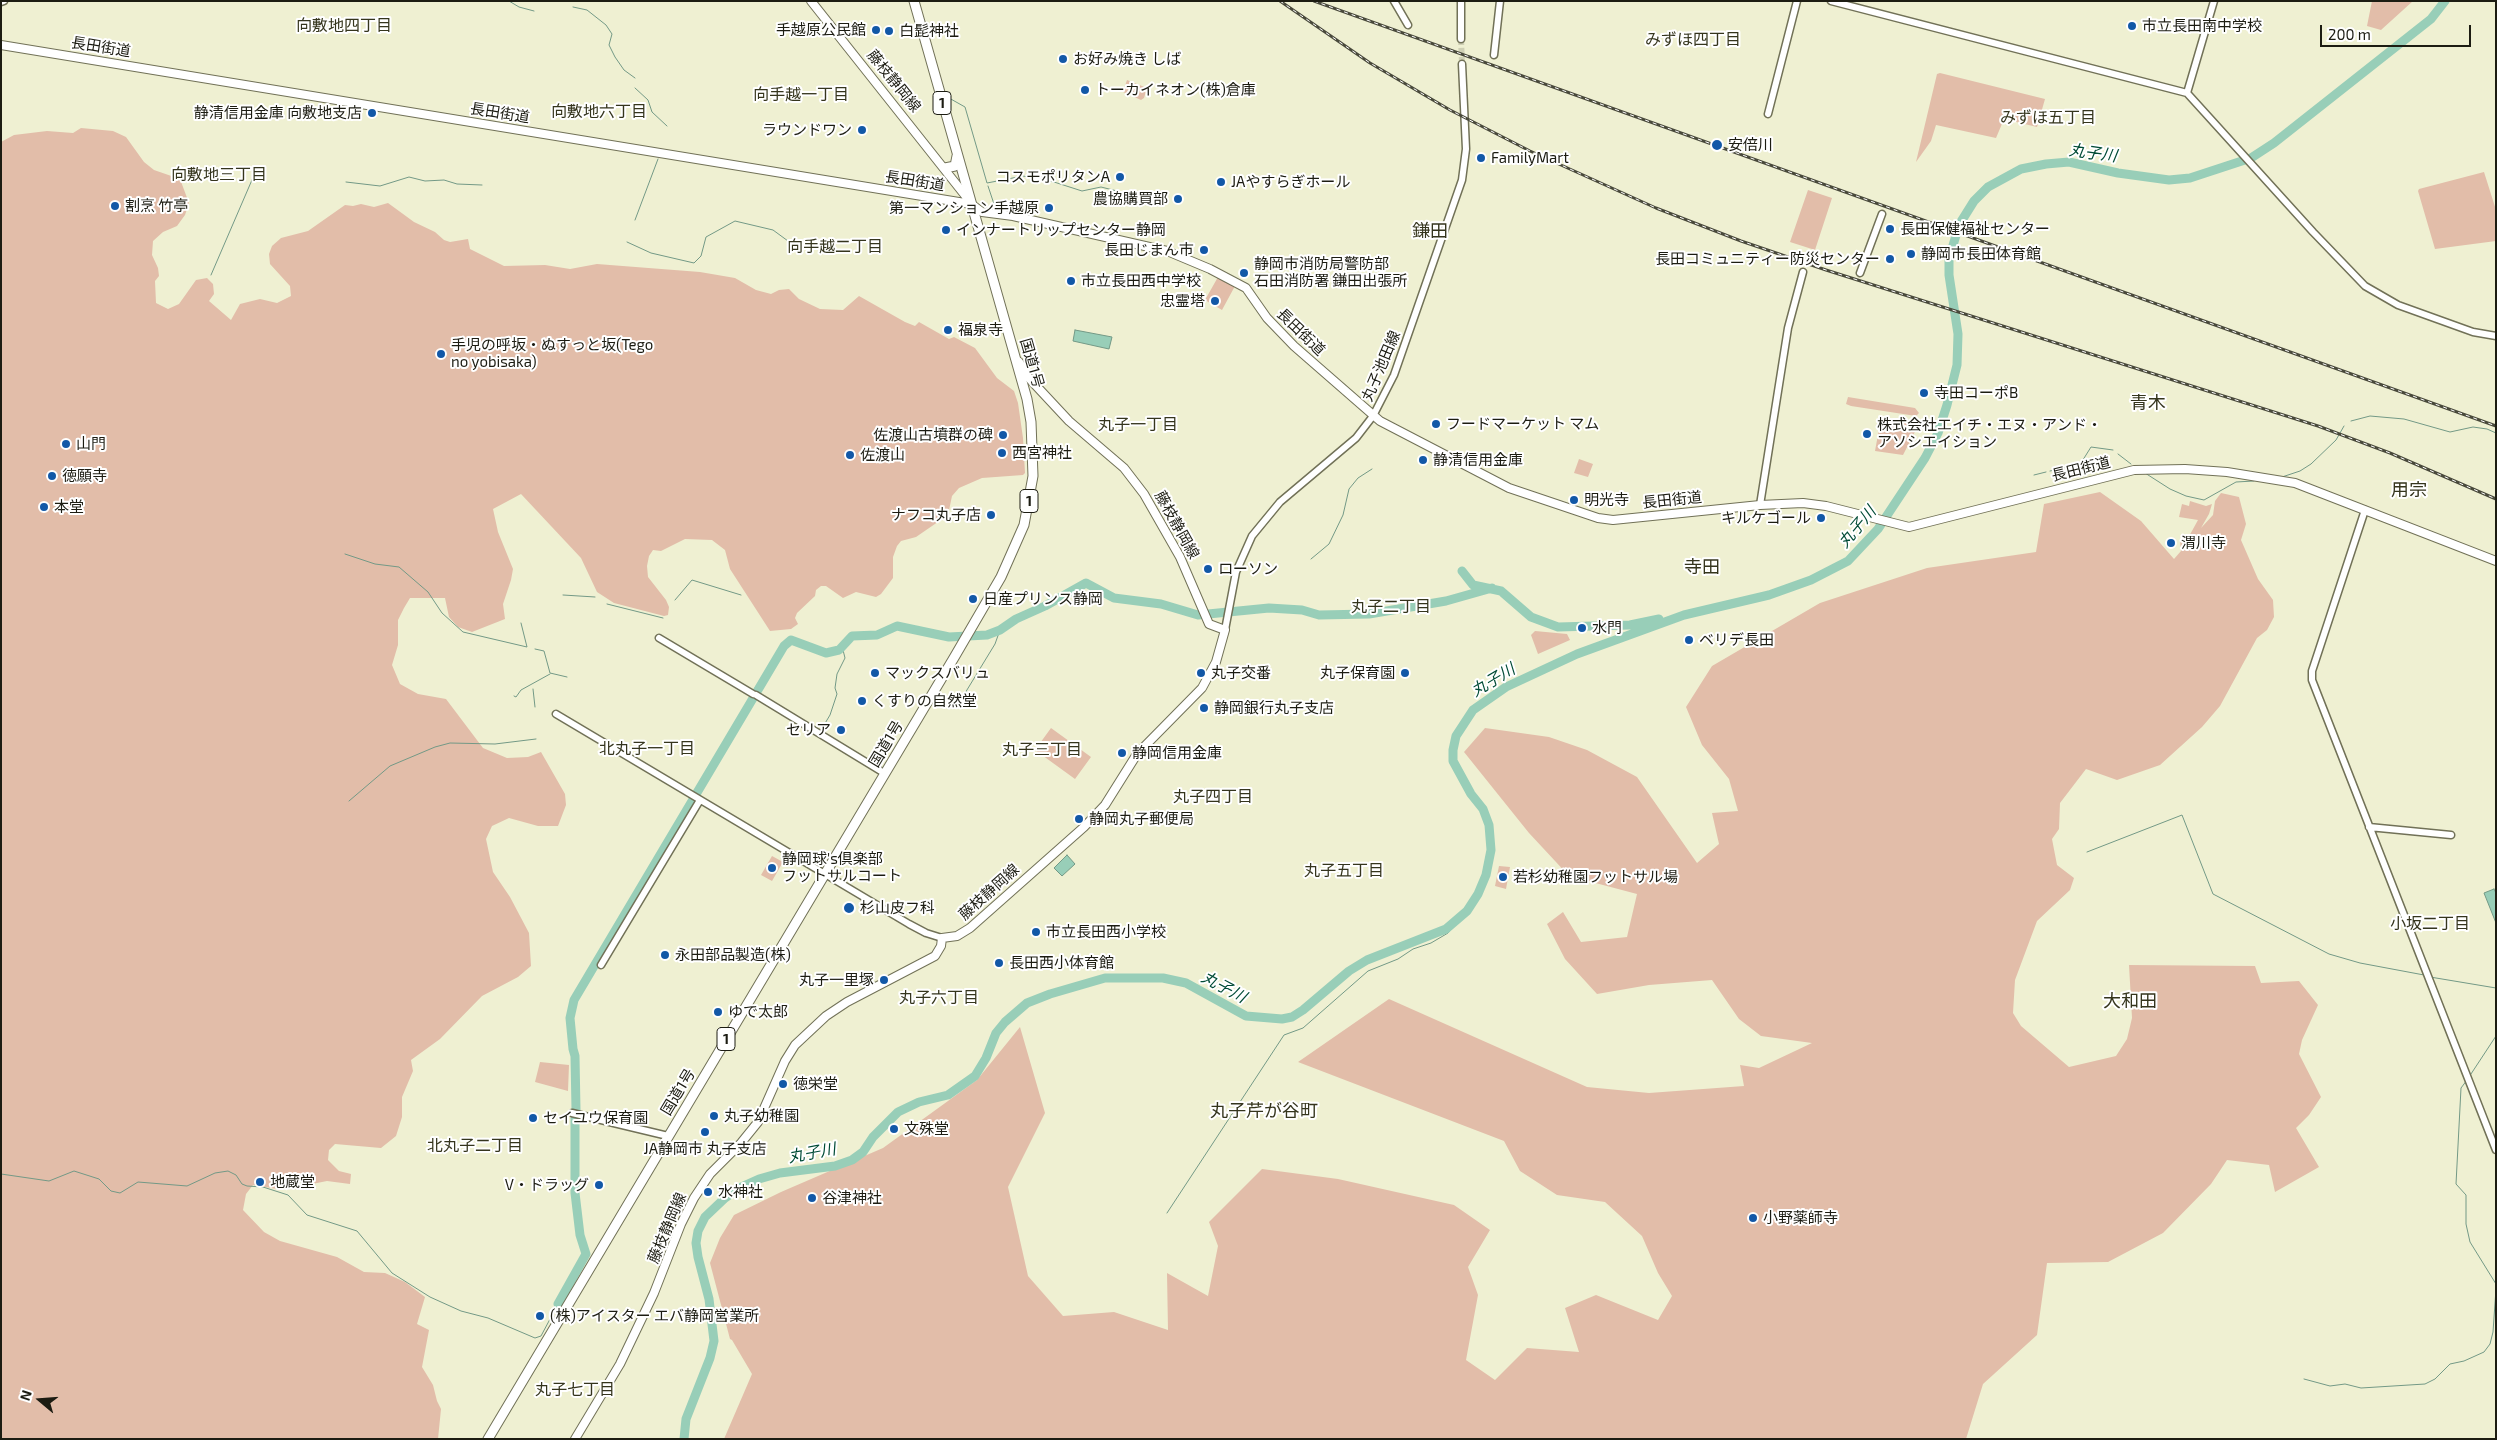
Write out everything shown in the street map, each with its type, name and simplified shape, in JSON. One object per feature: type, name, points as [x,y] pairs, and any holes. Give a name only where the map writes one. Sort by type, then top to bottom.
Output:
[{"type":"highway","name":"国道1号","points":[[488,1439],[964,640],[1014,552],[1028,509],[1033,459],[1027,399],[914,1]]},
{"type":"highway","points":[[946,168],[954,166],[957,156]]},
{"type":"main road","name":"藤枝静岡線","points":[[811,1],[946,168],[972,204]]},
{"type":"main road","name":"長田街道","points":[[1,45],[972,204],[982,212],[1013,216],[1167,251],[1210,269],[1250,291],[1267,318],[1294,346],[1373,416],[1436,452],[1509,488],[1598,518],[1613,520],[1760,505],[1812,504],[1895,524],[1915,526],[2084,482],[2150,468],[2208,470],[2283,480],[2496,561]]},
{"type":"main road","name":"藤枝静岡線","points":[[575,1439],[620,1364],[660,1280],[680,1224],[694,1198],[710,1174],[741,1143],[758,1122],[790,1053],[808,1032],[840,1007],[936,956],[941,946],[942,938],[957,936],[970,928],[1096,814],[1137,754],[1206,683],[1216,662],[1224,630],[1212,626],[1205,615],[1180,557],[1138,484],[1117,462],[1069,421],[1045,393],[1027,376],[1016,358]]},
{"type":"main road","points":[[1027,399],[1028,391],[1032,389],[1045,393]]},
{"type":"street","points":[[1394,1],[1408,25]]},
{"type":"street","points":[[1461,1],[1461,39]]},
{"type":"street","points":[[1494,54],[1500,1]]},
{"type":"street","points":[[1768,114],[1797,1]]},
{"type":"street","points":[[1831,1],[2187,93],[2365,286],[2398,305],[2473,332],[2496,336]]},
{"type":"street","points":[[2187,93],[2214,1]]},
{"type":"street","name":"丸子池田線","points":[[1224,630],[1241,558],[1262,523],[1292,491],[1346,448],[1373,416],[1394,375],[1462,180],[1466,149],[1462,64]]},
{"type":"street","points":[[1860,273],[1882,214]]},
{"type":"street","points":[[1760,505],[1788,328],[1803,272]]},
{"type":"street","points":[[2365,510],[2311,675],[2496,1150]]},
{"type":"street","points":[[659,638],[884,773]]},
{"type":"street","points":[[556,714],[926,934],[942,938]]},
{"type":"street","points":[[601,966],[696,798]]},
{"type":"street","points":[[2369,827],[2452,835]]},
{"type":"street","points":[[572,1113],[668,1136]]},
{"type":"shaded area","points":[[2372,1],[2413,1],[2381,30],[2367,26]]},
{"type":"shaded area","points":[[1940,73],[2045,99],[2037,127],[2004,119],[1996,138],[1936,125],[1931,141],[1916,162],[1937,74]]},
{"type":"shaded area","points":[[1127,80],[1147,88],[1144,98],[1141,100],[1123,92]]},
{"type":"shaded area","points":[[81,128],[113,131],[126,137],[144,162],[154,170],[180,179],[189,203],[185,215],[177,226],[163,232],[153,241],[152,255],[158,268],[159,276],[155,281],[156,303],[168,309],[179,304],[196,280],[207,278],[213,284],[214,294],[209,301],[231,320],[240,304],[260,299],[277,303],[291,296],[290,286],[270,264],[269,254],[272,246],[281,238],[308,231],[345,205],[361,204],[374,207],[388,203],[414,222],[435,232],[444,240],[450,242],[468,239],[470,249],[504,266],[545,265],[570,269],[597,264],[700,272],[735,278],[756,290],[771,294],[779,290],[789,289],[799,299],[820,309],[843,310],[859,296],[905,322],[915,326],[919,322],[949,339],[954,337],[975,348],[997,378],[1014,391],[1018,403],[1023,438],[1025,473],[1023,475],[982,478],[959,488],[952,496],[948,515],[916,537],[901,541],[897,546],[893,557],[893,578],[881,594],[876,597],[856,592],[843,598],[826,586],[821,586],[816,590],[815,596],[797,613],[795,618],[798,624],[791,629],[770,631],[730,569],[725,550],[712,540],[685,539],[661,551],[653,550],[649,556],[647,566],[648,577],[666,600],[669,607],[668,615],[664,616],[614,603],[597,592],[581,558],[521,494],[493,509],[498,532],[513,569],[503,604],[505,619],[472,632],[458,627],[449,617],[445,598],[410,598],[404,608],[398,620],[398,645],[392,665],[400,684],[418,694],[446,699],[483,748],[507,758],[528,757],[541,752],[565,794],[566,805],[558,826],[538,826],[509,818],[492,826],[486,839],[493,872],[510,897],[529,933],[531,966],[518,977],[482,996],[440,1039],[411,1060],[413,1071],[402,1097],[402,1117],[396,1136],[381,1148],[335,1144],[329,1150],[328,1160],[339,1171],[351,1174],[350,1184],[327,1181],[312,1184],[305,1177],[294,1174],[289,1177],[283,1190],[253,1185],[246,1194],[243,1210],[264,1232],[280,1241],[337,1257],[364,1272],[385,1273],[405,1282],[425,1297],[417,1324],[429,1330],[422,1367],[433,1385],[441,1409],[438,1439],[1,1439],[1,142],[14,135],[47,131],[73,133]]},
{"type":"shaded area","points":[[2484,172],[2496,210],[2496,241],[2435,249],[2419,189]]},
{"type":"shaded area","points":[[1808,190],[1832,198],[1815,250],[1790,242]]},
{"type":"shaded area","points":[[1218,277],[1235,286],[1222,310],[1205,300]]},
{"type":"shaded area","points":[[1075,330],[1112,337],[1109,349],[1073,341]]},
{"type":"shaded area","points":[[1848,397],[1915,408],[1919,413],[1916,416],[1851,406],[1846,404]]},
{"type":"shaded area","points":[[1881,418],[1919,424],[1903,455],[1875,451]]},
{"type":"shaded area","points":[[1579,459],[1593,464],[1588,477],[1574,473]]},
{"type":"shaded area","points":[[2100,492],[2141,521],[2174,559],[2181,551],[2180,540],[2187,540],[2198,520],[2179,517],[2182,504],[2189,506],[2190,501],[2206,506],[2212,504],[2201,528],[2213,515],[2215,501],[2221,493],[2239,497],[2246,524],[2241,540],[2258,579],[2273,600],[2274,617],[2267,630],[2257,638],[2220,706],[2202,727],[2160,765],[2117,780],[2086,769],[2060,803],[2059,829],[2052,839],[2057,865],[2074,878],[2070,890],[2037,921],[2015,980],[2013,1013],[2021,1026],[2069,1067],[2116,1056],[2127,1039],[2132,1018],[2129,965],[2255,966],[2261,983],[2299,981],[2318,1005],[2302,1040],[2299,1054],[2321,1097],[2309,1115],[2296,1128],[2319,1167],[2275,1192],[2269,1165],[2227,1160],[2211,1184],[2163,1233],[2108,1262],[2047,1263],[2037,1335],[1983,1384],[1966,1439],[724,1439],[752,1374],[730,1339],[710,1263],[720,1238],[734,1215],[781,1192],[883,1148],[977,1080],[1020,1027],[1045,1113],[1008,1187],[1028,1276],[1063,1316],[1114,1312],[1168,1330],[1167,1273],[1208,1296],[1218,1246],[1209,1222],[1262,1169],[1338,1179],[1454,1205],[1490,1230],[1468,1267],[1478,1295],[1466,1360],[1495,1380],[1527,1348],[1579,1352],[1565,1308],[1596,1295],[1658,1320],[1672,1296],[1658,1273],[1642,1236],[1605,1202],[1557,1195],[1520,1171],[1504,1141],[1298,1062],[1389,999],[1587,1087],[1649,1093],[1744,1086],[1740,1065],[1759,1068],[1812,1043],[1761,1036],[1739,1019],[1712,980],[1649,985],[1597,994],[1565,959],[1547,924],[1563,912],[1581,942],[1627,937],[1637,894],[1569,876],[1529,833],[1464,752],[1485,728],[1549,737],[1587,750],[1637,777],[1697,863],[1719,844],[1712,813],[1738,811],[1729,779],[1702,745],[1686,707],[1712,666],[1820,603],[1927,568],[2036,552],[2044,504]]},
{"type":"shaded area","points":[[1535,631],[1567,634],[1570,640],[1538,654],[1531,635]]},
{"type":"shaded area","points":[[1051,728],[1091,757],[1075,779],[1035,750]]},
{"type":"shaded area","points":[[1067,855],[1075,864],[1062,876],[1054,868]]},
{"type":"shaded area","name":"静岡球's倶楽部 フットサルコート","points":[[772,856],[783,862],[772,881],[761,875]]},
{"type":"shaded area","name":"若杉幼稚園フットサル場","points":[[1499,866],[1510,867],[1506,889],[1495,886]]},
{"type":"shaded area","points":[[2494,889],[2496,893],[2496,923],[2484,893]]},
{"type":"shaded area","points":[[540,1062],[569,1065],[568,1091],[535,1082]]},
{"type":"waterway","points":[[509,1],[519,7],[534,11]]},
{"type":"waterway","points":[[1063,1],[1083,1]]},
{"type":"waterway","name":"丸子川","points":[[684,1439],[686,1419],[710,1358],[714,1341],[709,1299],[698,1257],[696,1243],[698,1231],[705,1217],[725,1198],[739,1188],[759,1179],[780,1173],[835,1166],[852,1160],[863,1152],[873,1137],[898,1112],[919,1102],[948,1095],[975,1076],[986,1058],[996,1033],[1005,1022],[1027,1003],[1050,994],[1105,978],[1163,978],[1186,983],[1246,1016],[1282,1019],[1292,1017],[1303,1010],[1349,971],[1367,960],[1446,929],[1467,911],[1478,894],[1486,875],[1491,850],[1489,825],[1483,809],[1471,794],[1453,761],[1456,736],[1473,710],[1506,687],[1577,654],[1684,615],[1769,595],[1811,580],[1848,561],[1878,529],[1925,458],[1938,433],[1957,365],[1958,334],[1949,275],[1949,259],[1959,225],[1974,201],[1988,187],[2021,169],[2046,164],[2069,162],[2118,173],[2169,180],[2190,178],[2251,158],[2274,143],[2431,19],[2445,1]]},
{"type":"waterway","points":[[573,7],[587,10],[606,25],[612,34],[609,45],[615,57],[624,70],[635,78]]},
{"type":"waterway","points":[[635,88],[648,100],[652,112],[667,126]]},
{"type":"waterway","points":[[949,98],[965,107],[987,183],[1023,176],[1054,182],[1082,191],[1101,187],[1153,200]]},
{"type":"waterway","points":[[635,220],[658,159]]},
{"type":"waterway","points":[[211,275],[258,166]]},
{"type":"waterway","points":[[346,182],[380,186],[409,177],[425,181],[444,180],[457,184],[482,185]]},
{"type":"waterway","points":[[988,186],[995,207]]},
{"type":"waterway","points":[[627,242],[651,253],[694,263],[701,256],[706,237],[735,221],[773,230],[788,241],[818,240]]},
{"type":"waterway","points":[[2351,421],[2370,416],[2404,419],[2450,432],[2473,427],[2487,429],[2496,433]]},
{"type":"waterway","points":[[2282,477],[2300,471],[2311,464],[2336,440],[2344,426]]},
{"type":"waterway","points":[[2074,465],[2081,463],[2091,447],[2113,450]]},
{"type":"waterway","points":[[2118,454],[2131,464]]},
{"type":"waterway","points":[[2050,471],[2068,467]]},
{"type":"waterway","points":[[1311,559],[1329,544],[1343,515],[1349,489],[1358,478],[1372,469]]},
{"type":"waterway","points":[[2034,475],[2046,472]]},
{"type":"waterway","points":[[2145,473],[2170,489],[2186,496],[2204,500],[2236,482],[2254,481]]},
{"type":"waterway","points":[[345,554],[375,564],[399,567],[428,592],[442,613],[463,632],[527,647],[521,623]]},
{"type":"waterway","points":[[1462,571],[1473,585],[1501,591],[1531,617],[1558,627],[1630,625],[1659,619]]},
{"type":"waterway","points":[[675,600],[692,580],[741,595]]},
{"type":"waterway","points":[[576,1110],[575,1056],[570,1018],[574,1000],[784,646],[791,640],[826,653],[839,650],[852,636],[877,635],[897,626],[949,637],[987,635],[1000,630],[1016,619],[1045,606],[1086,583],[1114,598],[1161,604],[1198,615],[1269,608],[1302,610],[1319,615],[1369,614],[1446,601],[1492,588]]},
{"type":"waterway","points":[[563,595],[595,597]]},
{"type":"waterway","points":[[607,604],[663,618]]},
{"type":"waterway","points":[[959,703],[995,644],[1000,630]]},
{"type":"waterway","points":[[821,730],[830,715],[837,694],[835,688],[837,674],[845,658],[842,646]]},
{"type":"waterway","points":[[535,649],[544,651],[550,673],[567,677]]},
{"type":"waterway","points":[[514,696],[516,697],[521,690],[550,674]]},
{"type":"waterway","points":[[533,689],[535,707]]},
{"type":"waterway","points":[[349,801],[390,766],[435,747],[450,743],[495,744],[536,739]]},
{"type":"waterway","points":[[2087,852],[2182,815],[2213,894],[2329,954],[2360,963],[2424,975]]},
{"type":"waterway","points":[[1167,1213],[1284,1035],[1303,1028],[1368,971],[1398,959],[1413,949],[1431,943],[1448,933],[1467,911]]},
{"type":"waterway","points":[[2430,977],[2496,988]]},
{"type":"waterway","points":[[2469,1077],[2496,1036]]},
{"type":"waterway","points":[[2467,1080],[2461,1088],[2456,1184],[2466,1195],[2466,1224],[2470,1242],[2496,1284]]},
{"type":"waterway","points":[[558,1304],[586,1254],[580,1235],[575,1193],[575,1118]]},
{"type":"waterway","points":[[1,1174],[49,1181],[74,1171],[99,1179],[111,1191],[120,1193],[138,1182],[187,1186],[215,1173],[228,1171],[236,1175],[242,1184],[263,1187],[288,1195],[307,1215],[357,1231],[392,1273],[430,1297],[461,1311],[488,1318],[535,1338],[541,1336],[558,1304]]},
{"type":"waterway","points":[[2304,1379],[2330,1386],[2345,1384],[2361,1388],[2425,1384],[2435,1379],[2450,1364],[2464,1361],[2484,1352],[2490,1344],[2493,1332],[2496,1289]]},
{"type":"tunnel","points":[[1461,39],[1462,64]]},
{"type":"railway","points":[[1280,1],[1370,63],[1450,110],[1530,151],[1656,208],[1741,241],[1826,270],[2318,426],[2390,453],[2496,499]]},
{"type":"railway","points":[[1314,1],[2496,426]]},
{"type":"place","name":"市立長田南中学校","points":[[2132,26]]},
{"type":"place","name":"手越原公民館","points":[[876,30]]},
{"type":"place","name":"白髭神社","points":[[889,31]]},
{"type":"place","name":"お好み焼き しば","points":[[1063,59]]},
{"type":"place","name":"トーカイネオン(株)倉庫","points":[[1085,90]]},
{"type":"place","name":"静清信用金庫 向敷地支店","points":[[372,113]]},
{"type":"place","name":"ラウンドワン","points":[[862,130]]},
{"type":"place","name":"安倍川","points":[[1717,145]]},
{"type":"place","name":"FamilyMart","points":[[1481,158]]},
{"type":"place","name":"コスモポリタンA","points":[[1120,177]]},
{"type":"place","name":"JAやすらぎホール","points":[[1221,182]]},
{"type":"place","name":"農協購買部","points":[[1178,199]]},
{"type":"place","name":"割烹 竹亭","points":[[115,206]]},
{"type":"place","name":"第一マンション手越原","points":[[1049,208]]},
{"type":"place","name":"長田保健福祉センター","points":[[1890,229]]},
{"type":"place","name":"インナートリップセンター静岡","points":[[946,230]]},
{"type":"place","name":"長田じまん市","points":[[1204,250]]},
{"type":"place","name":"静岡市長田体育館","points":[[1911,254]]},
{"type":"place","name":"長田コミュニティー防災センター","points":[[1890,259]]},
{"type":"place","name":"静岡市消防局警防部 石田消防署 鎌田出張所","points":[[1244,273]]},
{"type":"place","name":"市立長田西中学校","points":[[1071,281]]},
{"type":"place","name":"忠霊塔","points":[[1215,301]]},
{"type":"place","name":"福泉寺","points":[[948,330]]},
{"type":"place","name":"手児の呼坂・ぬすっと坂(Tego no yobisaka)","points":[[441,354]]},
{"type":"place","name":"寺田コーポB","points":[[1924,393]]},
{"type":"place","name":"フードマーケット マム","points":[[1436,424]]},
{"type":"place","name":"株式会社エイチ・エヌ・アンド・ アソシエイション","points":[[1867,434]]},
{"type":"place","name":"佐渡山古墳群の碑","points":[[1003,435]]},
{"type":"place","name":"山門","points":[[66,444]]},
{"type":"place","name":"西宮神社","points":[[1002,453]]},
{"type":"place","name":"佐渡山","points":[[850,455]]},
{"type":"place","name":"静清信用金庫","points":[[1423,460]]},
{"type":"place","name":"徳願寺","points":[[52,476]]},
{"type":"place","name":"明光寺","points":[[1574,500]]},
{"type":"place","name":"本堂","points":[[44,507]]},
{"type":"place","name":"ナフコ丸子店","points":[[991,515]]},
{"type":"place","name":"キルケゴール","points":[[1821,518]]},
{"type":"place","name":"渭川寺","points":[[2171,543]]},
{"type":"place","name":"ローソン","points":[[1208,569]]},
{"type":"place","name":"日産プリンス静岡","points":[[973,599]]},
{"type":"place","name":"水門","points":[[1582,628]]},
{"type":"place","name":"ベリデ長田","points":[[1689,640]]},
{"type":"place","name":"マックスバリュ","points":[[875,673]]},
{"type":"place","name":"丸子交番","points":[[1201,673]]},
{"type":"place","name":"丸子保育園","points":[[1405,673]]},
{"type":"place","name":"くすりの自然堂","points":[[862,701]]},
{"type":"place","name":"静岡銀行丸子支店","points":[[1204,708]]},
{"type":"place","name":"セリア","points":[[841,730]]},
{"type":"place","name":"静岡信用金庫","points":[[1122,753]]},
{"type":"place","name":"静岡丸子郵便局","points":[[1079,819]]},
{"type":"place","name":"静岡球's倶楽部 フットサルコート","points":[[772,868]]},
{"type":"place","name":"若杉幼稚園フットサル場","points":[[1503,877]]},
{"type":"place","name":"杉山皮フ科","points":[[849,908]]},
{"type":"place","name":"市立長田西小学校","points":[[1036,932]]},
{"type":"place","name":"永田部品製造(株)","points":[[665,955]]},
{"type":"place","name":"長田西小体育館","points":[[999,963]]},
{"type":"place","name":"丸子一里塚","points":[[884,980]]},
{"type":"place","name":"ゆで太郎","points":[[718,1012]]},
{"type":"place","name":"徳栄堂","points":[[783,1084]]},
{"type":"place","name":"丸子幼稚園","points":[[714,1116]]},
{"type":"place","name":"セイユウ保育園","points":[[533,1118]]},
{"type":"place","name":"文殊堂","points":[[894,1129]]},
{"type":"place","name":"JA静岡市 丸子支店","points":[[705,1132]]},
{"type":"place","name":"地蔵堂","points":[[260,1182]]},
{"type":"place","name":"V・ドラッグ","points":[[599,1185]]},
{"type":"place","name":"水神社","points":[[708,1192]]},
{"type":"place","name":"谷津神社","points":[[812,1198]]},
{"type":"place","name":"小野薬師寺","points":[[1753,1218]]},
{"type":"place","name":"(株)アイスター エバ静岡営業所","points":[[540,1316]]},
{"type":"district","name":"向敷地四丁目","points":[[344,26]]},
{"type":"district","name":"みずほ四丁目","points":[[1693,40]]},
{"type":"district","name":"向手越一丁目","points":[[801,95]]},
{"type":"district","name":"向敷地六丁目","points":[[599,112]]},
{"type":"district","name":"みずほ五丁目","points":[[2048,118]]},
{"type":"district","name":"向敷地三丁目","points":[[219,175]]},
{"type":"district","name":"鎌田","points":[[1430,231]]},
{"type":"district","name":"向手越二丁目","points":[[835,247]]},
{"type":"district","name":"青木","points":[[2148,403]]},
{"type":"district","name":"丸子一丁目","points":[[1138,425]]},
{"type":"district","name":"用宗","points":[[2409,490]]},
{"type":"district","name":"寺田","points":[[1702,567]]},
{"type":"district","name":"丸子二丁目","points":[[1391,607]]},
{"type":"district","name":"北丸子一丁目","points":[[647,749]]},
{"type":"district","name":"丸子三丁目","points":[[1042,750]]},
{"type":"district","name":"丸子四丁目","points":[[1213,797]]},
{"type":"district","name":"丸子五丁目","points":[[1344,871]]},
{"type":"district","name":"小坂二丁目","points":[[2430,924]]},
{"type":"district","name":"丸子六丁目","points":[[939,998]]},
{"type":"district","name":"大和田","points":[[2130,1001]]},
{"type":"district","name":"丸子芹が谷町","points":[[1264,1111]]},
{"type":"district","name":"北丸子二丁目","points":[[475,1146]]},
{"type":"district","name":"丸子七丁目","points":[[575,1390]]}]
